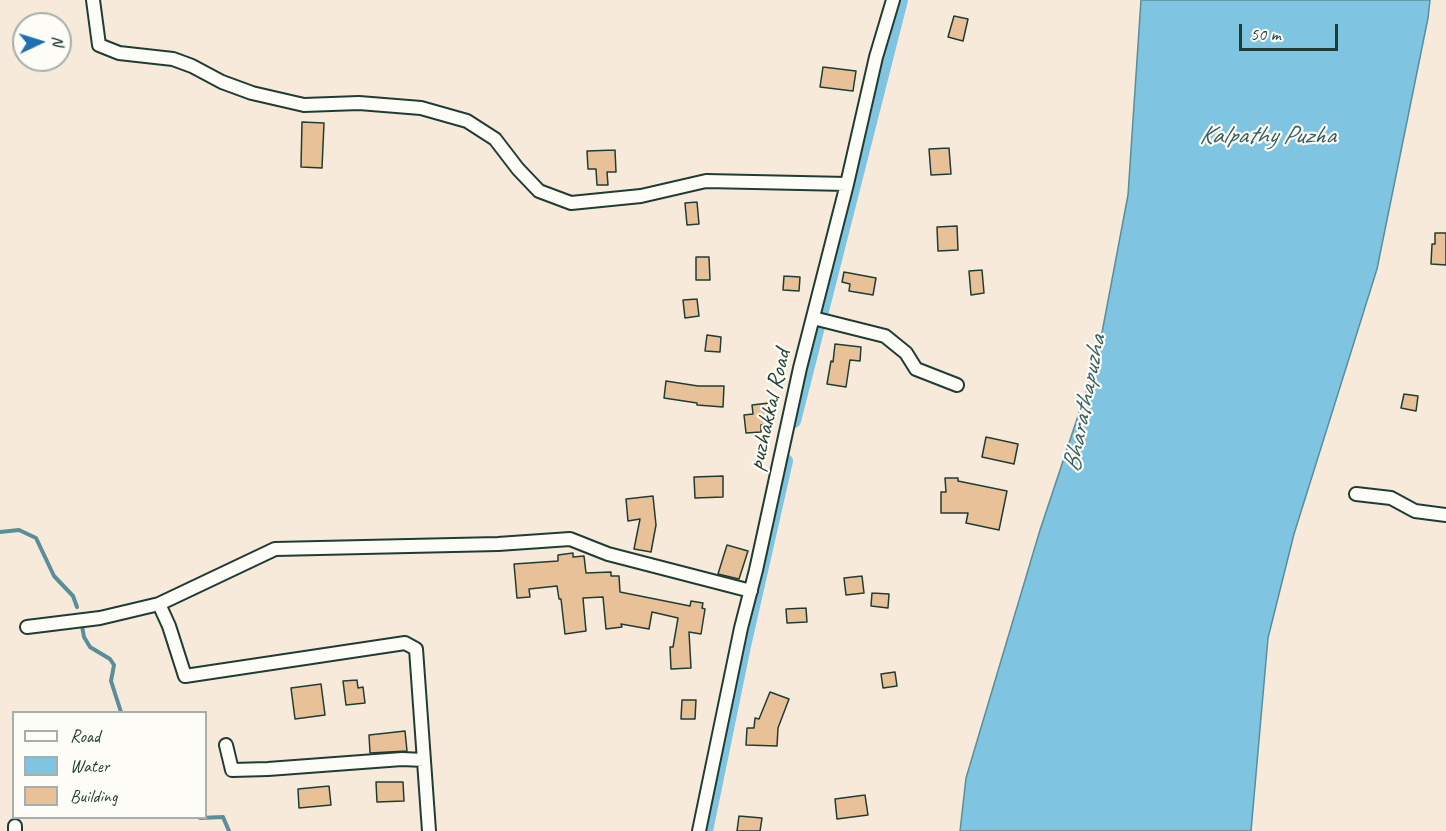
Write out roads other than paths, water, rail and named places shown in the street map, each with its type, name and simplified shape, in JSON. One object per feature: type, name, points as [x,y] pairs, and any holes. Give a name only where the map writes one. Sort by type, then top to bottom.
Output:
[{"type":"street","points":[[93,0],[99,45],[119,53],[173,59],[252,93],[304,105],[358,103],[421,108],[467,121],[495,139],[518,169],[539,191],[571,203],[641,196],[706,181],[847,184]]},
{"type":"street","name":"puzhakkal Road","points":[[699,831],[741,628],[813,318],[876,57],[893,0]]},
{"type":"street","points":[[813,318],[885,336],[906,353],[916,369],[957,384]]},
{"type":"street","points":[[1356,494],[1391,498],[1415,511],[1446,515]]},
{"type":"street","points":[[27,627],[100,618],[159,604],[275,549],[498,544],[570,539],[608,554],[751,591]]},
{"type":"street","points":[[159,604],[169,626],[185,676],[405,643],[416,649],[429,831]]},
{"type":"street","points":[[226,745],[232,770],[402,759],[424,760]]},
{"type":"water","name":"Kalpathy Puzha","points":[[1141,0],[1430,0],[1377,269],[1294,534],[1268,638],[1251,831],[960,831],[966,778],[1040,530],[1097,359],[1128,195]]},
{"type":"waterway","points":[[794,421],[901,0]]},
{"type":"waterway","points":[[706,831],[744,646],[786,461]]},
{"type":"waterway","points":[[0,532],[19,530],[36,538],[54,576],[73,596],[77,607]]},
{"type":"waterway","points":[[82,626],[84,637],[90,647],[110,659],[114,665],[111,681],[121,711]]},
{"type":"waterway","points":[[207,818],[223,817],[229,831]]},
{"type":"water label","name":"Bharathapuzha","points":[[1085,404]]}]
